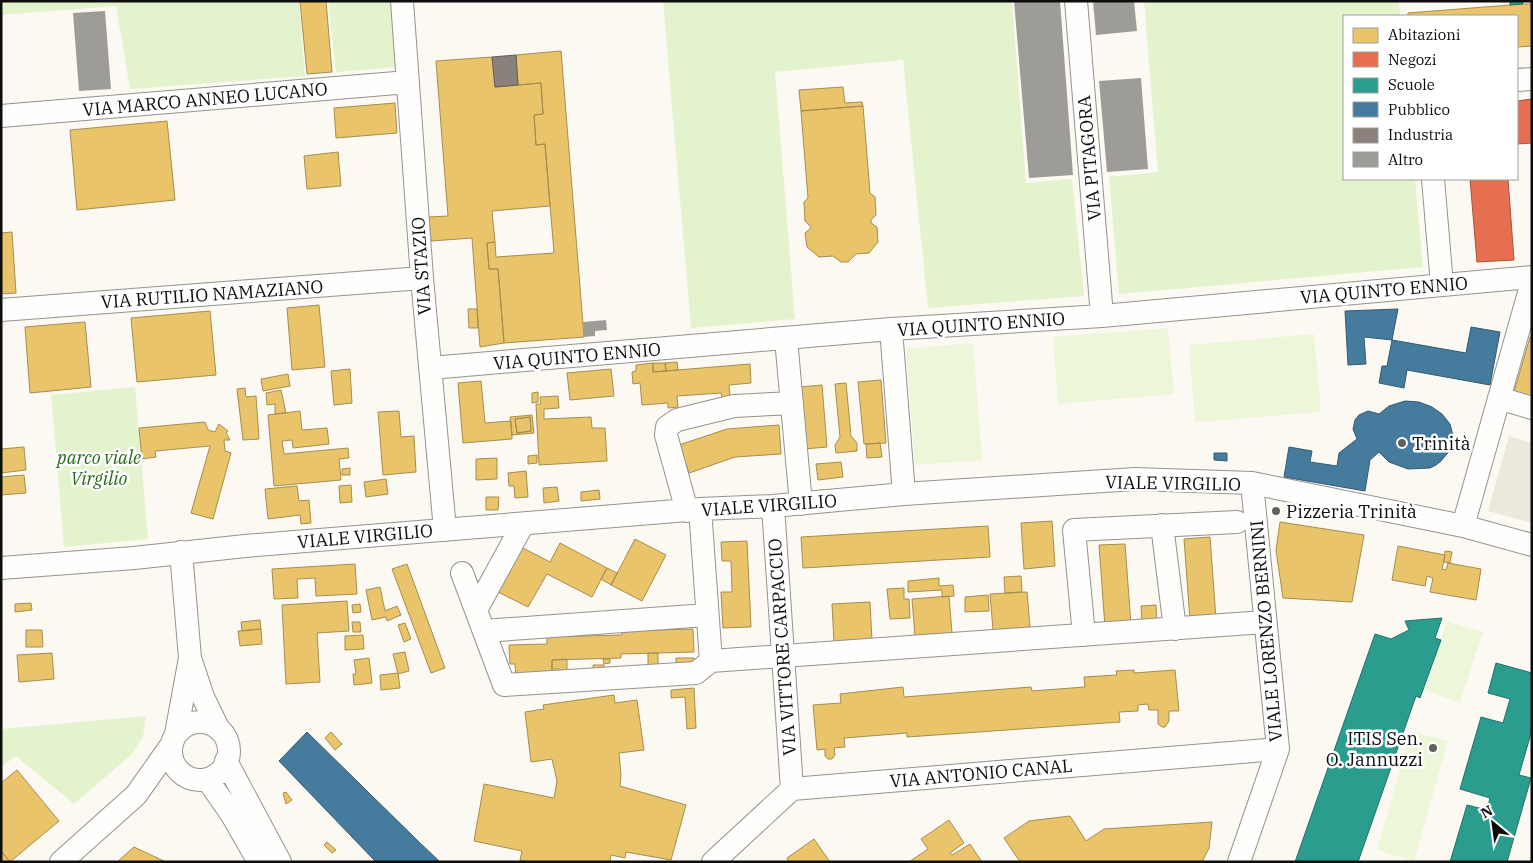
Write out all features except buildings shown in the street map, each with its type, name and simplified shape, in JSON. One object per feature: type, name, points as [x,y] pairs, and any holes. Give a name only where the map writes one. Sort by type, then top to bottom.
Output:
[{"type":"street","name":"VIA STAZIO","points":[[402,1],[422,278],[445,530]]},
{"type":"street","name":"VIA PITAGORA","points":[[1076,1],[1102,316]]},
{"type":"street","points":[[1518,80],[1532,79]]},
{"type":"street","name":"VIA MARCO ANNEO LUCANO","points":[[1,116],[408,82]]},
{"type":"street","points":[[1433,180],[1442,285]]},
{"type":"street","name":"VIA QUINTO ENNIO","points":[[430,368],[891,329],[1102,316],[1532,277]]},
{"type":"street","name":"VIA RUTILIO NAMAZIANO","points":[[1,310],[422,278]]},
{"type":"street","points":[[1463,526],[1532,282]]},
{"type":"street","points":[[891,329],[904,494]]},
{"type":"street","points":[[786,339],[801,504]]},
{"type":"street","points":[[1499,398],[1532,408]]},
{"type":"street","points":[[711,661],[693,510],[666,435],[667,427],[677,420],[734,406],[792,403]]},
{"type":"street","name":"VIALE VIRGILIO","points":[[1,568],[693,510],[801,504],[904,494],[1135,478],[1252,483],[1463,526],[1532,545]]},
{"type":"street","name":"VIALE LORENZO BERNINI","points":[[1239,862],[1278,749],[1252,483]]},
{"type":"street","name":"VIA VITTORE CARPACCIO","points":[[773,506],[792,789]]},
{"type":"street","points":[[1084,635],[1074,530],[1237,522]]},
{"type":"street","points":[[476,610],[523,524]]},
{"type":"street","points":[[1162,525],[1175,629]]},
{"type":"street","points":[[136,795],[197,778],[215,775],[222,769],[228,752],[224,735],[218,728],[204,697],[190,658],[181,552]]},
{"type":"street","points":[[462,573],[504,685],[696,673],[711,661],[1265,622]]},
{"type":"street","points":[[484,631],[707,615]]},
{"type":"street","points":[[190,658],[171,753],[173,763],[179,771],[197,778],[232,815],[259,862]]},
{"type":"street","points":[[61,862],[136,795],[183,727],[201,722],[218,728]]},
{"type":"street","name":"VIA ANTONIO CANAL","points":[[792,789],[1278,749]]},
{"type":"street","points":[[226,761],[280,862]]},
{"type":"street","points":[[713,862],[792,789]]},
{"type":"green space","points":[[1,1],[299,1],[305,76],[130,89],[116,6],[1,15]]},
{"type":"green space","points":[[328,1],[392,1],[398,67],[336,72]]},
{"type":"green space","points":[[663,1],[1012,1],[1026,183],[1072,179],[1084,296],[928,308],[903,60],[775,72],[795,319],[691,328]]},
{"type":"green space","points":[[1144,1],[1399,1],[1400,15],[1343,15],[1343,180],[1415,180],[1423,267],[1119,294],[1109,177],[1158,172]]},
{"type":"green space","points":[[1168,328],[1174,394],[1058,404],[1053,337]]},
{"type":"green space","points":[[1314,334],[1321,412],[1195,422],[1189,345]]},
{"type":"green space","points":[[973,343],[982,460],[915,465],[906,349]]},
{"type":"green space","name":"parco viale Virgilio","points":[[135,387],[148,539],[64,547],[51,395]]},
{"type":"green space","points":[[1447,621],[1483,632],[1460,702],[1424,690]]},
{"type":"green space","points":[[146,716],[143,737],[131,755],[74,804],[16,756],[1,767],[1,729]]},
{"type":"green space","points":[[1411,731],[1448,741],[1414,861],[1377,850]]},
{"type":"shaded area","points":[[1509,436],[1532,443],[1532,523],[1488,511]]},
{"type":"place","name":"Trinità","points":[[1402,443]]},
{"type":"place","name":"Pizzeria Trinità","points":[[1276,511]]},
{"type":"place","name":"ITIS Sen. O. Jannuzzi","points":[[1433,748]]}]
